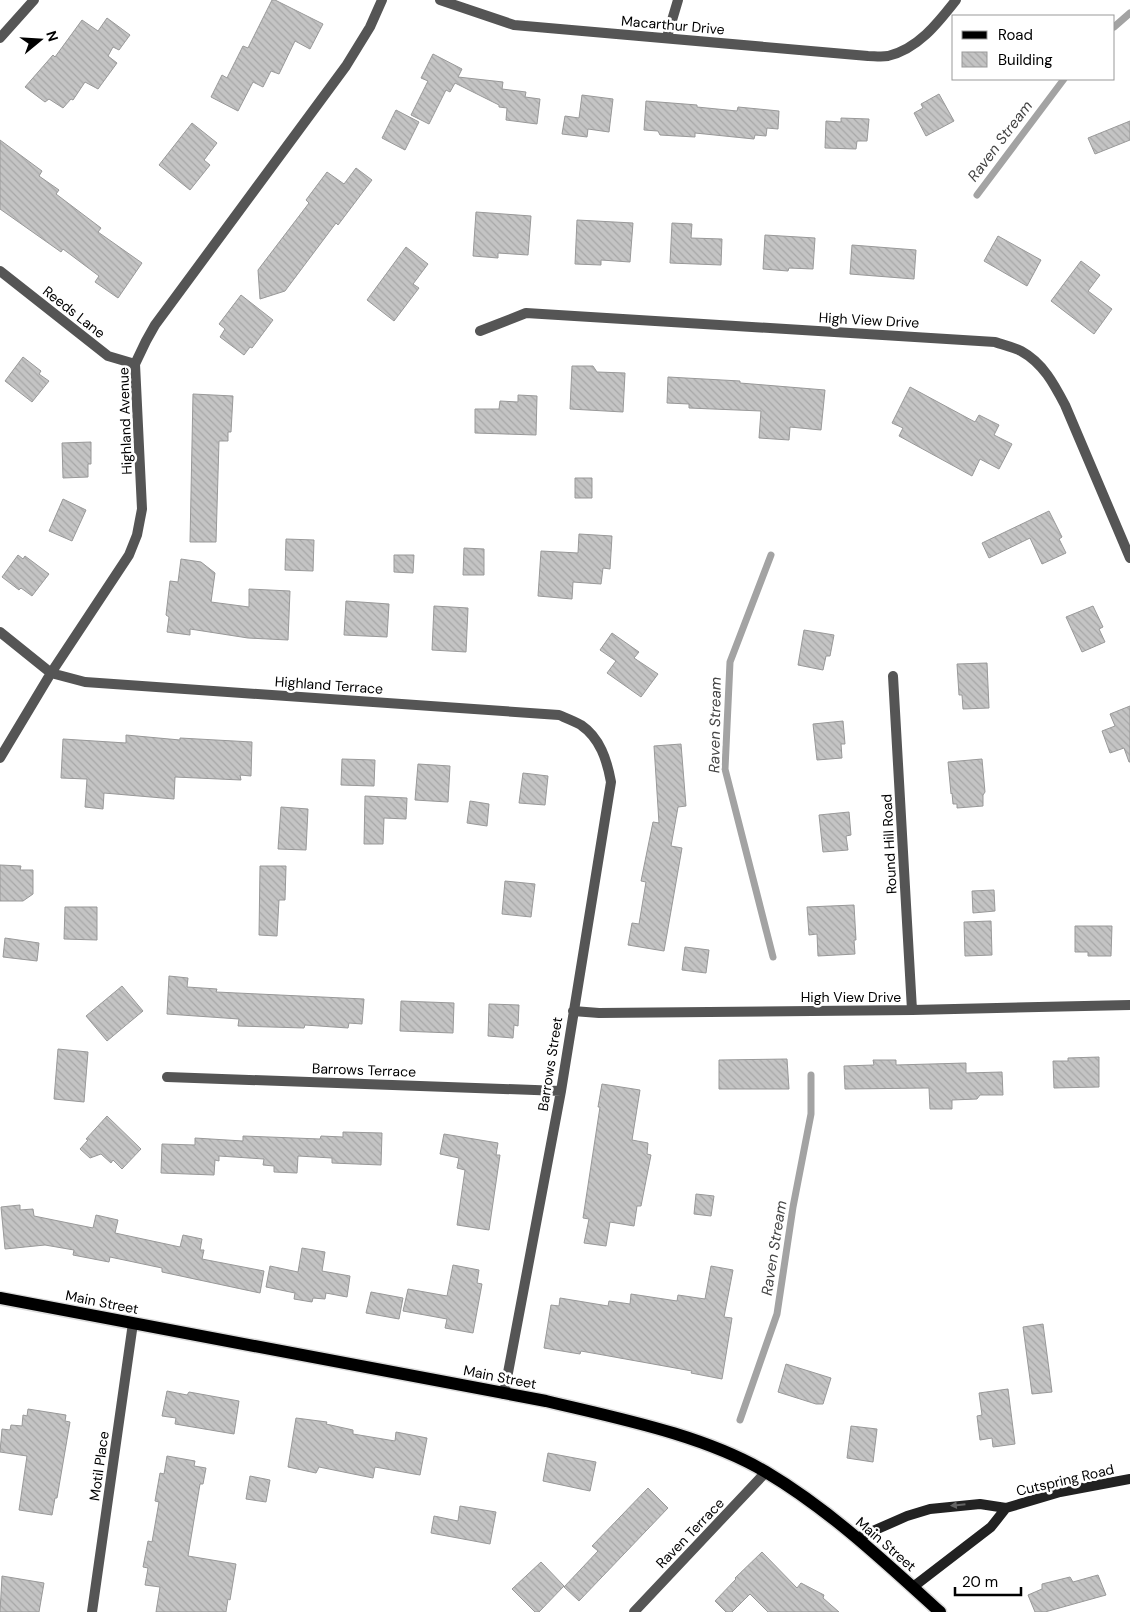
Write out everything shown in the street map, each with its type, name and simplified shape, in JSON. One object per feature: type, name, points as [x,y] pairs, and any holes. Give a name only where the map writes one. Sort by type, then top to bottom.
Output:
[{"type":"main road","name":"Main Street","points":[[0,1298],[546,1401],[654,1428],[703,1444],[766,1472],[857,1538],[940,1612]]},
{"type":"street","points":[[0,38],[34,0]]},
{"type":"street","name":"Highland Avenue","points":[[0,758],[51,673],[128,555],[137,535],[142,509],[135,364],[146,341],[155,325],[346,66],[370,27],[382,0]]},
{"type":"street","name":"Macarthur Drive","points":[[440,0],[514,25],[868,56],[888,56],[921,40],[935,27],[956,0]]},
{"type":"street","points":[[666,37],[678,0]]},
{"type":"street","name":"Reeds Lane","points":[[0,271],[108,356],[135,364]]},
{"type":"street","name":"High View Drive","points":[[480,331],[526,313],[995,342],[1021,351],[1039,364],[1053,382],[1065,405],[1130,558]]},
{"type":"street","points":[[0,632],[51,673]]},
{"type":"street","name":"Highland Terrace","points":[[51,673],[85,682],[559,715],[581,725],[597,741]]},
{"type":"street","name":"Round Hill Road","points":[[893,676],[912,1010]]},
{"type":"street","name":"Barrows Street","points":[[504,1394],[561,1091],[611,782],[607,761],[597,741]]},
{"type":"street","name":"High View Drive","points":[[573,1011],[599,1013],[912,1010],[1130,1005]]},
{"type":"street","name":"Barrows Terrace","points":[[167,1077],[561,1091]]},
{"type":"street","name":"Motil Place","points":[[92,1612],[133,1323]]},
{"type":"street","name":"Raven Terrace","points":[[634,1612],[766,1472]]},
{"type":"street","name":"Cutspring Road","points":[[857,1538],[907,1516],[930,1509],[980,1504],[1006,1508],[1060,1492],[1130,1479]]},
{"type":"street","name":"Cutspring Road","points":[[913,1587],[991,1528],[1006,1508]]},
{"type":"building","points":[[272,0],[323,24],[310,49],[295,41],[279,74],[271,71],[263,87],[253,82],[238,111],[211,97],[222,75],[227,78],[243,46],[248,48]]},
{"type":"building","points":[[107,18],[130,35],[119,50],[113,47],[108,56],[117,63],[98,89],[85,82],[73,100],[71,99],[63,108],[49,99],[45,102],[25,87],[53,55],[55,57],[82,20],[98,31]]},
{"type":"building","points":[[433,54],[462,69],[458,77],[503,82],[502,89],[526,92],[525,97],[540,99],[537,124],[506,120],[507,108],[499,107],[499,105],[455,83],[450,92],[446,90],[429,124],[411,115],[428,81],[421,78]]},
{"type":"building","points":[[939,94],[954,121],[926,136],[914,113],[923,108],[921,104]]},
{"type":"building","points":[[582,95],[613,99],[609,132],[588,129],[587,137],[562,134],[565,116],[579,118]]},
{"type":"building","points":[[646,101],[697,105],[697,107],[737,111],[738,107],[779,111],[778,129],[767,128],[766,136],[755,135],[754,139],[695,133],[695,137],[660,135],[658,131],[644,130]]},
{"type":"building","points":[[396,110],[419,122],[405,150],[382,138]]},
{"type":"building","points":[[841,118],[869,119],[867,141],[857,141],[856,149],[825,148],[826,121],[841,122]]},
{"type":"building","points":[[1130,121],[1130,140],[1095,154],[1088,138]]},
{"type":"building","points":[[192,123],[217,143],[204,160],[210,165],[190,190],[159,165]]},
{"type":"building","points":[[0,140],[42,171],[39,176],[59,190],[56,194],[101,228],[98,232],[142,263],[118,298],[95,282],[99,276],[63,249],[61,252],[0,209]]},
{"type":"building","points":[[356,168],[372,180],[338,225],[336,223],[285,291],[260,299],[258,270],[309,203],[306,200],[327,172],[344,184]]},
{"type":"building","points":[[476,212],[531,216],[528,255],[498,253],[498,258],[473,256]]},
{"type":"building","points":[[577,220],[633,223],[630,262],[601,260],[601,265],[575,264]]},
{"type":"building","points":[[672,223],[692,224],[691,238],[722,239],[721,265],[670,263]]},
{"type":"building","points":[[765,235],[815,238],[813,269],[789,268],[788,271],[763,269]]},
{"type":"building","points":[[998,236],[1041,260],[1027,286],[984,261]]},
{"type":"building","points":[[852,245],[916,250],[914,279],[850,274]]},
{"type":"building","points":[[406,247],[428,264],[413,284],[419,288],[394,321],[367,300]]},
{"type":"building","points":[[1081,261],[1100,275],[1088,291],[1112,309],[1094,334],[1051,301]]},
{"type":"building","points":[[241,295],[273,320],[252,348],[250,347],[244,355],[220,337],[225,329],[219,324]]},
{"type":"building","points":[[23,357],[41,371],[39,374],[49,381],[32,402],[5,381]]},
{"type":"building","points":[[572,366],[593,366],[597,372],[625,373],[623,412],[570,409]]},
{"type":"building","points":[[668,377],[740,381],[740,383],[825,390],[821,430],[790,427],[789,440],[759,438],[761,411],[689,408],[689,404],[667,403]]},
{"type":"building","points":[[910,387],[975,422],[979,415],[999,425],[994,435],[1012,444],[999,469],[980,459],[972,476],[899,436],[903,428],[892,423]]},
{"type":"building","points":[[193,394],[233,396],[231,432],[228,432],[228,441],[219,441],[216,542],[190,542]]},
{"type":"building","points":[[518,395],[537,396],[536,435],[475,433],[475,409],[499,409],[500,401],[518,402]]},
{"type":"building","points":[[91,442],[91,464],[88,464],[88,477],[63,478],[62,443]]},
{"type":"building","points":[[575,478],[592,478],[592,498],[575,498]]},
{"type":"building","points":[[63,499],[86,510],[72,541],[49,531]]},
{"type":"building","points":[[1049,511],[1062,537],[1059,539],[1066,553],[1042,564],[1030,538],[989,558],[982,543]]},
{"type":"building","points":[[579,534],[612,536],[610,569],[603,568],[601,584],[573,582],[572,599],[538,596],[541,551],[578,553]]},
{"type":"building","points":[[286,539],[314,540],[313,571],[285,570]]},
{"type":"building","points":[[464,548],[484,549],[484,575],[463,575]]},
{"type":"building","points":[[18,555],[23,559],[25,556],[49,574],[32,596],[21,588],[19,590],[2,577]]},
{"type":"building","points":[[394,555],[414,555],[413,573],[394,572]]},
{"type":"building","points":[[181,559],[201,562],[215,573],[211,602],[249,607],[249,589],[290,591],[288,640],[248,638],[190,629],[190,635],[167,632],[169,617],[166,615],[170,581],[178,582]]},
{"type":"building","points":[[346,601],[389,604],[387,637],[344,635]]},
{"type":"building","points":[[434,606],[468,608],[466,652],[432,650]]},
{"type":"building","points":[[1093,606],[1103,627],[1099,629],[1105,642],[1082,652],[1066,617]]},
{"type":"building","points":[[804,630],[834,635],[830,656],[826,656],[823,670],[798,665]]},
{"type":"building","points":[[612,633],[639,652],[634,658],[658,674],[641,697],[607,673],[616,661],[600,650]]},
{"type":"building","points":[[987,663],[989,708],[963,709],[962,695],[959,695],[957,664]]},
{"type":"building","points":[[1130,706],[1129,762],[1124,748],[1110,753],[1102,731],[1115,726],[1110,714]]},
{"type":"building","points":[[843,721],[845,744],[841,744],[842,758],[817,760],[813,724]]},
{"type":"building","points":[[126,735],[180,740],[180,738],[252,742],[251,776],[240,775],[241,780],[175,777],[174,799],[104,793],[103,809],[85,807],[87,779],[61,778],[63,739],[126,743]]},
{"type":"building","points":[[681,744],[686,806],[678,807],[671,846],[682,848],[664,951],[628,945],[632,923],[639,924],[646,882],[641,881],[653,822],[659,823],[654,746]]},
{"type":"building","points":[[342,759],[375,760],[374,786],[341,785]]},
{"type":"building","points":[[982,759],[985,792],[983,795],[983,806],[957,808],[957,804],[953,804],[951,794],[948,762]]},
{"type":"building","points":[[418,764],[450,766],[448,802],[415,800]]},
{"type":"building","points":[[523,773],[548,776],[545,805],[519,803]]},
{"type":"building","points":[[365,796],[407,798],[406,819],[384,818],[383,844],[364,844]]},
{"type":"building","points":[[470,801],[489,804],[487,826],[467,823]]},
{"type":"building","points":[[281,807],[308,809],[306,850],[278,849]]},
{"type":"building","points":[[849,812],[851,835],[846,836],[848,850],[823,852],[819,815]]},
{"type":"building","points":[[0,865],[21,866],[20,870],[33,870],[33,894],[23,901],[0,901]]},
{"type":"building","points":[[260,866],[286,866],[285,900],[279,900],[277,936],[259,935]]},
{"type":"building","points":[[505,881],[535,884],[531,917],[502,914]]},
{"type":"building","points":[[994,890],[995,911],[973,913],[972,891]]},
{"type":"building","points":[[854,905],[855,954],[818,956],[817,934],[809,935],[807,907]]},
{"type":"building","points":[[65,907],[97,907],[97,940],[64,939]]},
{"type":"building","points":[[991,921],[992,955],[965,956],[964,922]]},
{"type":"building","points":[[1075,926],[1112,926],[1111,956],[1088,956],[1088,952],[1075,952]]},
{"type":"building","points":[[5,938],[39,943],[37,961],[3,957]]},
{"type":"building","points":[[685,947],[709,950],[706,973],[682,970]]},
{"type":"building","points":[[169,976],[188,978],[187,987],[217,989],[216,992],[364,999],[362,1024],[349,1023],[348,1028],[305,1025],[304,1028],[238,1026],[239,1019],[167,1014]]},
{"type":"building","points":[[122,986],[143,1011],[107,1041],[86,1016]]},
{"type":"building","points":[[401,1001],[454,1003],[453,1033],[400,1031]]},
{"type":"building","points":[[489,1004],[519,1005],[518,1026],[514,1025],[513,1038],[488,1036]]},
{"type":"building","points":[[58,1049],[88,1052],[84,1102],[54,1099]]},
{"type":"building","points":[[1099,1057],[1099,1087],[1054,1088],[1053,1061],[1068,1061],[1068,1058]]},
{"type":"building","points":[[787,1059],[789,1089],[719,1089],[719,1060]]},
{"type":"building","points":[[873,1060],[896,1060],[896,1065],[966,1063],[966,1073],[1002,1072],[1003,1095],[980,1095],[977,1099],[952,1100],[952,1109],[930,1109],[929,1088],[845,1089],[844,1066],[874,1065]]},
{"type":"building","points":[[602,1084],[640,1090],[632,1140],[648,1143],[647,1154],[651,1155],[641,1206],[637,1206],[634,1226],[610,1222],[606,1246],[584,1243],[589,1219],[583,1218]]},
{"type":"building","points":[[107,1116],[141,1149],[122,1169],[113,1160],[111,1163],[101,1154],[90,1158],[80,1149],[88,1140],[86,1139]]},
{"type":"building","points":[[343,1132],[382,1133],[381,1165],[332,1163],[332,1158],[298,1156],[297,1173],[274,1172],[274,1166],[263,1165],[264,1159],[219,1156],[219,1161],[215,1160],[214,1175],[161,1173],[162,1144],[195,1145],[195,1138],[243,1141],[243,1136],[320,1139],[321,1136],[343,1137]]},
{"type":"building","points":[[444,1134],[498,1143],[496,1155],[500,1155],[489,1230],[457,1225],[465,1170],[457,1168],[459,1158],[440,1154]]},
{"type":"building","points":[[696,1194],[714,1196],[711,1216],[694,1214]]},
{"type":"building","points":[[20,1205],[20,1210],[33,1209],[34,1216],[93,1228],[96,1215],[118,1220],[115,1233],[180,1247],[183,1235],[202,1239],[200,1250],[204,1250],[202,1259],[264,1271],[260,1293],[162,1272],[162,1268],[110,1257],[109,1262],[73,1255],[74,1250],[45,1245],[5,1249],[1,1207]]},
{"type":"building","points":[[302,1248],[325,1252],[322,1271],[350,1276],[347,1297],[326,1293],[325,1299],[313,1298],[312,1302],[294,1299],[295,1293],[266,1287],[270,1266],[298,1272]]},
{"type":"building","points":[[453,1265],[479,1270],[477,1283],[482,1284],[473,1333],[445,1328],[447,1319],[403,1311],[408,1289],[447,1296]]},
{"type":"building","points":[[711,1266],[733,1270],[724,1317],[732,1318],[722,1379],[691,1373],[692,1371],[581,1351],[580,1354],[544,1348],[551,1305],[559,1306],[560,1298],[608,1306],[609,1301],[630,1304],[631,1294],[677,1301],[678,1295],[705,1299]]},
{"type":"building","points":[[371,1292],[403,1298],[399,1319],[366,1313]]},
{"type":"building","points":[[1043,1324],[1052,1392],[1032,1394],[1023,1327]]},
{"type":"building","points":[[786,1364],[831,1378],[823,1404],[816,1404],[778,1392]]},
{"type":"building","points":[[1008,1389],[1015,1444],[993,1447],[992,1438],[980,1440],[977,1416],[982,1415],[979,1393]]},
{"type":"building","points":[[167,1391],[187,1395],[189,1392],[239,1401],[234,1434],[175,1424],[176,1418],[162,1416]]},
{"type":"building","points":[[28,1409],[66,1415],[65,1421],[70,1422],[57,1498],[55,1498],[52,1515],[19,1510],[27,1456],[0,1452],[2,1429],[10,1430],[11,1425],[22,1426],[23,1415],[27,1416]]},
{"type":"building","points":[[296,1418],[327,1422],[326,1424],[353,1430],[353,1434],[395,1441],[396,1432],[427,1438],[420,1475],[375,1467],[373,1478],[319,1467],[316,1473],[288,1467]]},
{"type":"building","points":[[851,1426],[877,1429],[873,1462],[847,1458]]},
{"type":"building","points":[[548,1453],[596,1462],[590,1491],[543,1481]]},
{"type":"building","points":[[167,1456],[195,1461],[194,1466],[206,1468],[203,1484],[200,1484],[188,1556],[236,1564],[226,1612],[156,1612],[160,1587],[145,1585],[148,1568],[143,1567],[148,1541],[152,1542],[159,1502],[155,1501],[160,1473],[164,1474]]},
{"type":"building","points":[[250,1476],[270,1480],[266,1502],[246,1499]]},
{"type":"building","points":[[648,1488],[668,1508],[579,1601],[564,1587],[598,1551],[592,1546]]},
{"type":"building","points":[[460,1506],[496,1512],[490,1544],[431,1533],[434,1516],[458,1521]]},
{"type":"building","points":[[762,1552],[797,1588],[801,1583],[824,1595],[823,1598],[839,1612],[768,1612],[750,1594],[732,1612],[726,1612],[715,1601]]},
{"type":"building","points":[[541,1562],[564,1586],[539,1612],[535,1612],[512,1589]]},
{"type":"building","points":[[1098,1575],[1106,1595],[1045,1612],[1035,1612],[1028,1595],[1042,1589],[1042,1584],[1070,1577],[1073,1582]]},
{"type":"building","points":[[2,1576],[44,1583],[39,1612],[0,1612]]},
{"type":"waterway","name":"Raven Stream","points":[[1115,26],[1130,13]]},
{"type":"waterway","name":"Raven Stream","points":[[977,195],[1063,80]]},
{"type":"waterway","name":"Raven Stream","points":[[771,555],[730,662],[725,769],[773,957]]},
{"type":"waterway","name":"Raven Stream","points":[[740,1420],[777,1314],[793,1207],[811,1114],[811,1075]]}]
